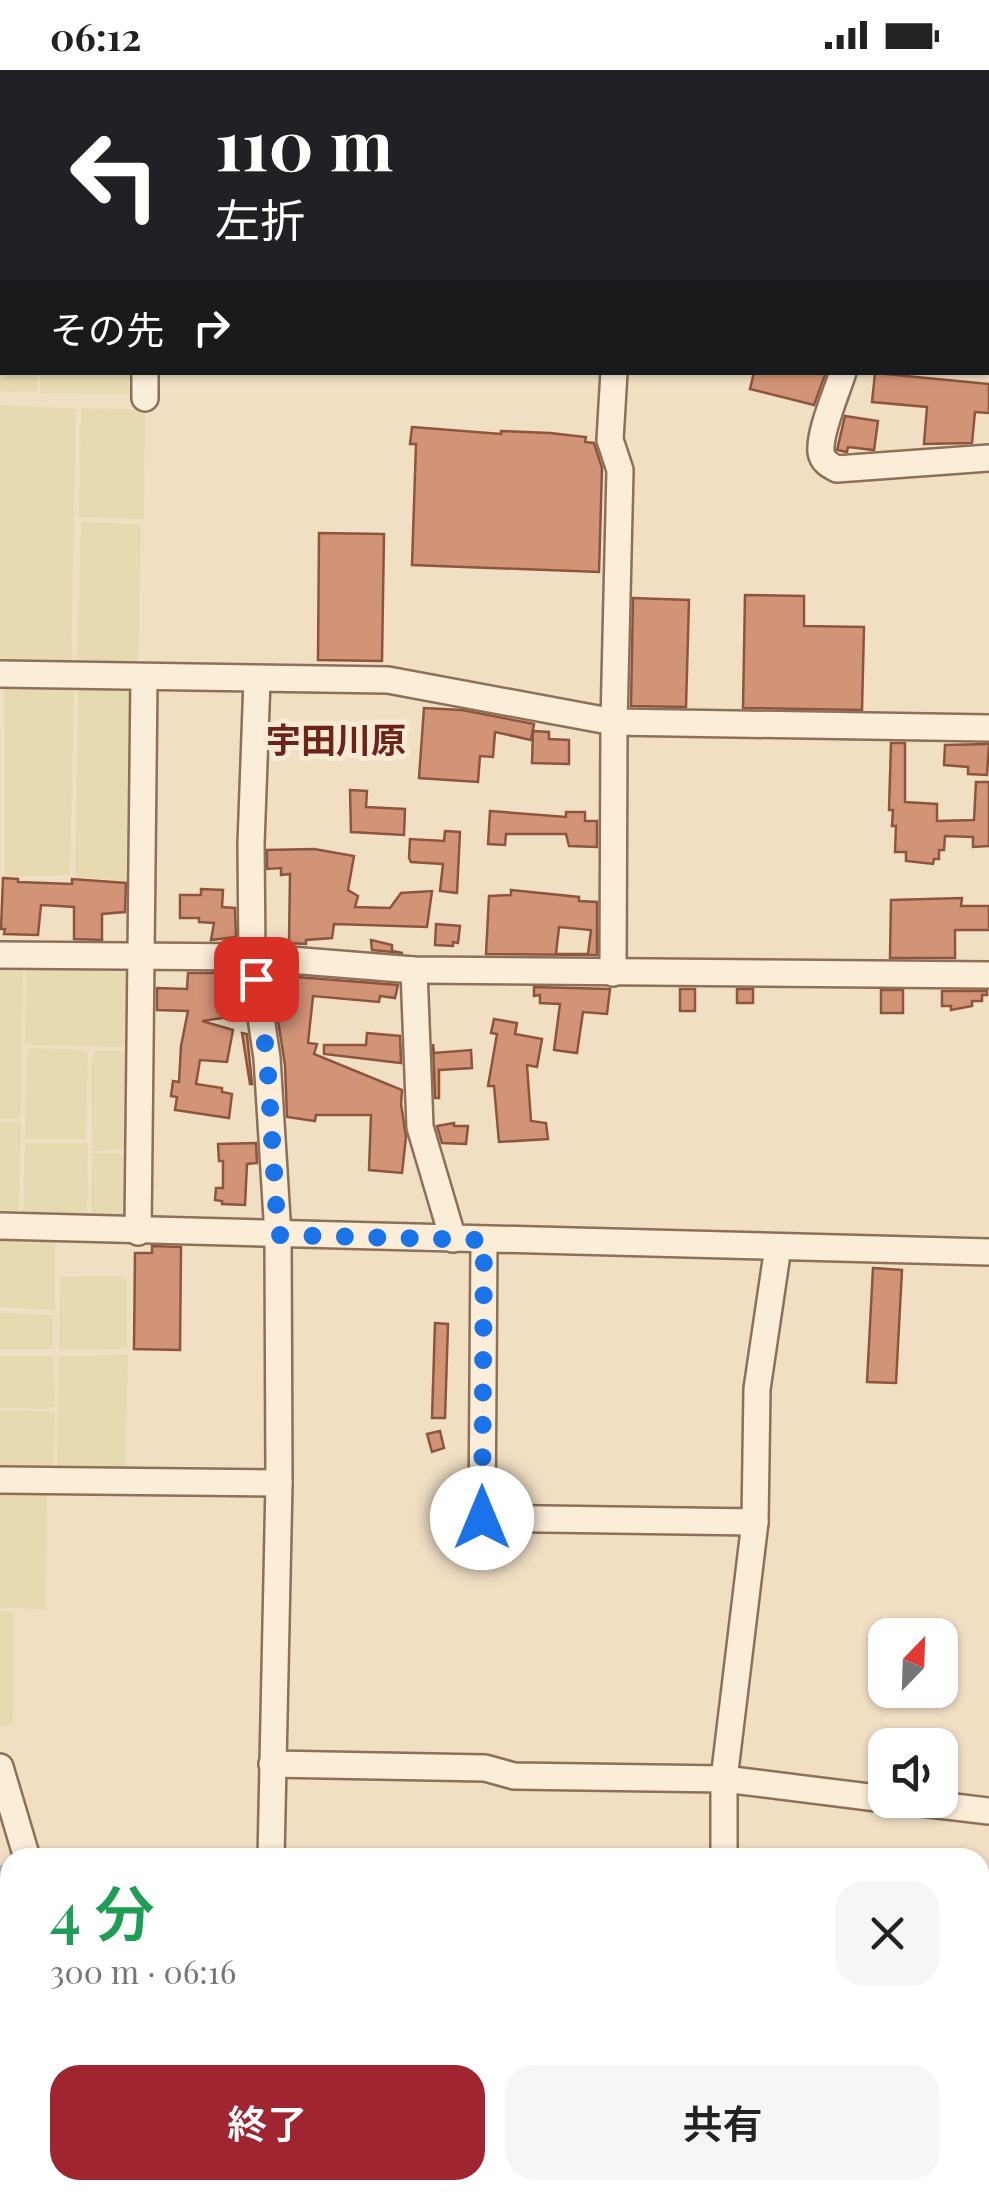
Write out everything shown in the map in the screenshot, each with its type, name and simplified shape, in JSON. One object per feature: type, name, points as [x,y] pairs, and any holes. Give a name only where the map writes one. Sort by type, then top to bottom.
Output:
[{"type":"street","points":[[614,375],[610,440],[620,470],[614,972]]},
{"type":"street","points":[[842,375],[821,450],[828,464],[837,469],[989,458]]},
{"type":"street","points":[[0,674],[388,680],[614,722],[989,728]]},
{"type":"street","points":[[138,1232],[144,677]]},
{"type":"street","points":[[258,680],[252,957],[267,1058],[278,1235],[279,1483],[271,1848]]},
{"type":"street","points":[[0,955],[252,957],[414,970],[989,975]]},
{"type":"street","points":[[414,970],[420,1127],[454,1240]]},
{"type":"street","points":[[0,1226],[989,1252]]},
{"type":"street","points":[[484,1240],[482,1518],[755,1522]]},
{"type":"street","points":[[724,1848],[724,1780],[755,1522],[757,1388],[778,1248]]},
{"type":"street","points":[[0,1480],[279,1483]]},
{"type":"street","points":[[272,1764],[485,1768],[514,1776],[724,1780],[868,1797]]},
{"type":"street","points":[[0,1767],[25,1848]]},
{"type":"street","points":[[958,1807],[989,1811]]},
{"type":"shaded area","points":[[0,375],[37,375],[37,391],[0,392]]},
{"type":"shaded area","points":[[40,375],[139,375],[138,394],[40,393]]},
{"type":"shaded area","points":[[0,405],[76,409],[71,669],[0,667]]},
{"type":"shaded area","points":[[81,408],[145,410],[144,519],[79,517]]},
{"type":"shaded area","points":[[81,522],[138,524],[141,531],[138,668],[77,668]]},
{"type":"shaded area","points":[[69,683],[74,695],[70,875],[5,877],[4,684]]},
{"type":"shaded area","points":[[78,684],[138,686],[135,882],[75,877]]},
{"type":"shaded area","points":[[0,966],[23,969],[18,1119],[0,1119]]},
{"type":"shaded area","points":[[33,966],[137,968],[134,1044],[25,1045],[26,971]]},
{"type":"shaded area","points":[[29,1048],[88,1053],[86,1139],[25,1139]]},
{"type":"shaded area","points":[[95,1051],[126,1051],[134,1058],[132,1149],[92,1151],[91,1063]]},
{"type":"shaded area","points":[[0,1122],[21,1122],[19,1213],[15,1220],[0,1220]]},
{"type":"shaded area","points":[[25,1143],[88,1143],[87,1220],[23,1220]]},
{"type":"shaded area","points":[[92,1153],[129,1153],[132,1223],[91,1222]]},
{"type":"shaded area","points":[[0,1230],[55,1234],[55,1310],[0,1307]]},
{"type":"shaded area","points":[[60,1277],[127,1279],[127,1349],[59,1350]]},
{"type":"shaded area","points":[[0,1313],[53,1315],[53,1349],[0,1349]]},
{"type":"shaded area","points":[[128,1355],[125,1475],[57,1468],[58,1356]]},
{"type":"shaded area","points":[[0,1356],[54,1356],[55,1406],[0,1408]]},
{"type":"shaded area","points":[[0,1411],[55,1411],[54,1469],[0,1472]]},
{"type":"shaded area","points":[[0,1487],[47,1489],[46,1610],[0,1607]]},
{"type":"shaded area","points":[[0,1611],[14,1612],[13,1724],[0,1727]]},
{"type":"building","points":[[753,375],[825,375],[814,405],[750,389]]},
{"type":"building","points":[[875,375],[989,384],[989,413],[975,412],[972,443],[924,444],[927,407],[872,402]]},
{"type":"building","points":[[845,416],[878,421],[874,450],[837,450]]},
{"type":"building","points":[[412,427],[501,434],[550,433],[586,437],[585,442],[594,443],[602,468],[599,572],[412,565],[416,444],[410,444]]},
{"type":"building","points":[[319,533],[384,534],[382,661],[318,660]]},
{"type":"building","points":[[745,595],[804,596],[804,626],[864,627],[862,710],[743,708]]},
{"type":"building","points":[[633,598],[689,600],[686,707],[631,706]]},
{"type":"building","points":[[424,708],[462,710],[534,724],[531,740],[495,732],[493,757],[480,756],[478,782],[419,778]]},
{"type":"building","points":[[533,731],[549,732],[549,739],[569,740],[569,764],[532,763]]},
{"type":"building","points":[[891,743],[905,743],[905,802],[937,804],[937,821],[974,820],[976,782],[989,782],[989,846],[973,847],[973,837],[945,836],[944,850],[939,850],[939,859],[934,859],[933,864],[906,861],[906,852],[895,852],[896,826],[892,826],[893,810],[889,810]]},
{"type":"building","points":[[989,744],[987,775],[968,774],[968,767],[944,765],[945,745]]},
{"type":"building","points":[[350,790],[367,791],[366,807],[405,809],[404,835],[351,832]]},
{"type":"building","points":[[490,811],[566,817],[566,812],[585,812],[585,821],[597,821],[597,847],[569,846],[566,834],[506,834],[505,845],[488,844]]},
{"type":"building","points":[[445,831],[460,832],[457,893],[440,891],[443,864],[411,862],[409,858],[410,839],[444,841]]},
{"type":"building","points":[[314,849],[354,856],[348,890],[358,896],[355,907],[390,908],[401,893],[432,891],[427,927],[334,924],[332,938],[289,943],[290,874],[281,875],[281,868],[267,869],[267,850]]},
{"type":"building","points":[[3,878],[18,882],[72,884],[72,879],[126,883],[125,912],[102,914],[102,940],[74,939],[74,907],[59,906],[41,905],[38,935],[4,934]]},
{"type":"building","points":[[201,889],[223,890],[222,907],[235,908],[236,937],[211,940],[214,923],[180,918],[180,895],[201,895]]},
{"type":"building","points":[[511,890],[597,902],[597,955],[486,954],[489,896],[511,895]],"holes":[[[559,927],[591,930],[588,954],[556,954]]]},
{"type":"building","points":[[962,898],[961,906],[989,906],[989,930],[955,930],[955,958],[890,958],[891,900]]},
{"type":"building","points":[[436,924],[460,926],[458,943],[435,945]]},
{"type":"building","points":[[371,940],[392,945],[392,951],[403,953],[372,950]]},
{"type":"building","points":[[188,973],[238,973],[244,1015],[239,1016],[237,1006],[236,1016],[202,1021],[233,1030],[227,1062],[200,1060],[196,1084],[222,1088],[222,1092],[232,1094],[229,1118],[175,1110],[177,1097],[171,1096],[173,1081],[179,1082],[188,1011],[157,1010],[157,988],[187,989]]},
{"type":"building","points":[[271,975],[398,985],[395,998],[380,996],[379,1002],[313,996],[308,1043],[317,1044],[314,1054],[402,1090],[406,1137],[402,1173],[369,1170],[371,1115],[316,1115],[315,1121],[287,1117],[285,1065]]},
{"type":"building","points":[[534,987],[610,989],[607,1014],[583,1012],[577,1053],[554,1050],[560,1004],[540,1003],[540,995],[534,996]]},
{"type":"building","points":[[680,989],[695,989],[695,1011],[680,1011]]},
{"type":"building","points":[[737,989],[753,989],[753,1003],[737,1003]]},
{"type":"building","points":[[881,990],[903,990],[903,1013],[881,1013]]},
{"type":"building","points":[[942,991],[987,991],[987,995],[982,995],[982,1001],[972,1001],[972,1006],[951,1010],[951,1006],[942,1006]]},
{"type":"building","points":[[494,1019],[517,1023],[515,1034],[542,1039],[537,1067],[527,1065],[531,1121],[546,1123],[548,1139],[499,1142],[494,1086],[488,1086],[497,1034],[491,1033]]},
{"type":"building","points":[[242,1033],[247,1034],[252,1084],[250,1084]]},
{"type":"building","points":[[367,1033],[400,1036],[401,1063],[324,1054],[324,1045],[366,1045]]},
{"type":"building","points":[[433,1044],[434,1053],[471,1050],[472,1068],[439,1070],[439,1098],[435,1098]]},
{"type":"building","points":[[437,1126],[468,1126],[466,1144],[442,1143]]},
{"type":"building","points":[[256,1143],[257,1163],[247,1164],[245,1205],[215,1200],[216,1188],[223,1188],[223,1161],[219,1161],[218,1144]]},
{"type":"building","points":[[152,1246],[181,1247],[180,1350],[134,1349],[135,1253],[152,1253]]},
{"type":"building","points":[[873,1268],[902,1270],[896,1383],[867,1382]]},
{"type":"building","points":[[435,1323],[448,1324],[445,1418],[432,1418]]},
{"type":"building","points":[[440,1431],[444,1448],[432,1452],[427,1434]]},
{"type":"district","name":"宇田川原","points":[[336,738]]},
{"type":"route","points":[[256,979],[267,1058],[278,1235],[484,1240],[482,1518]]}]
